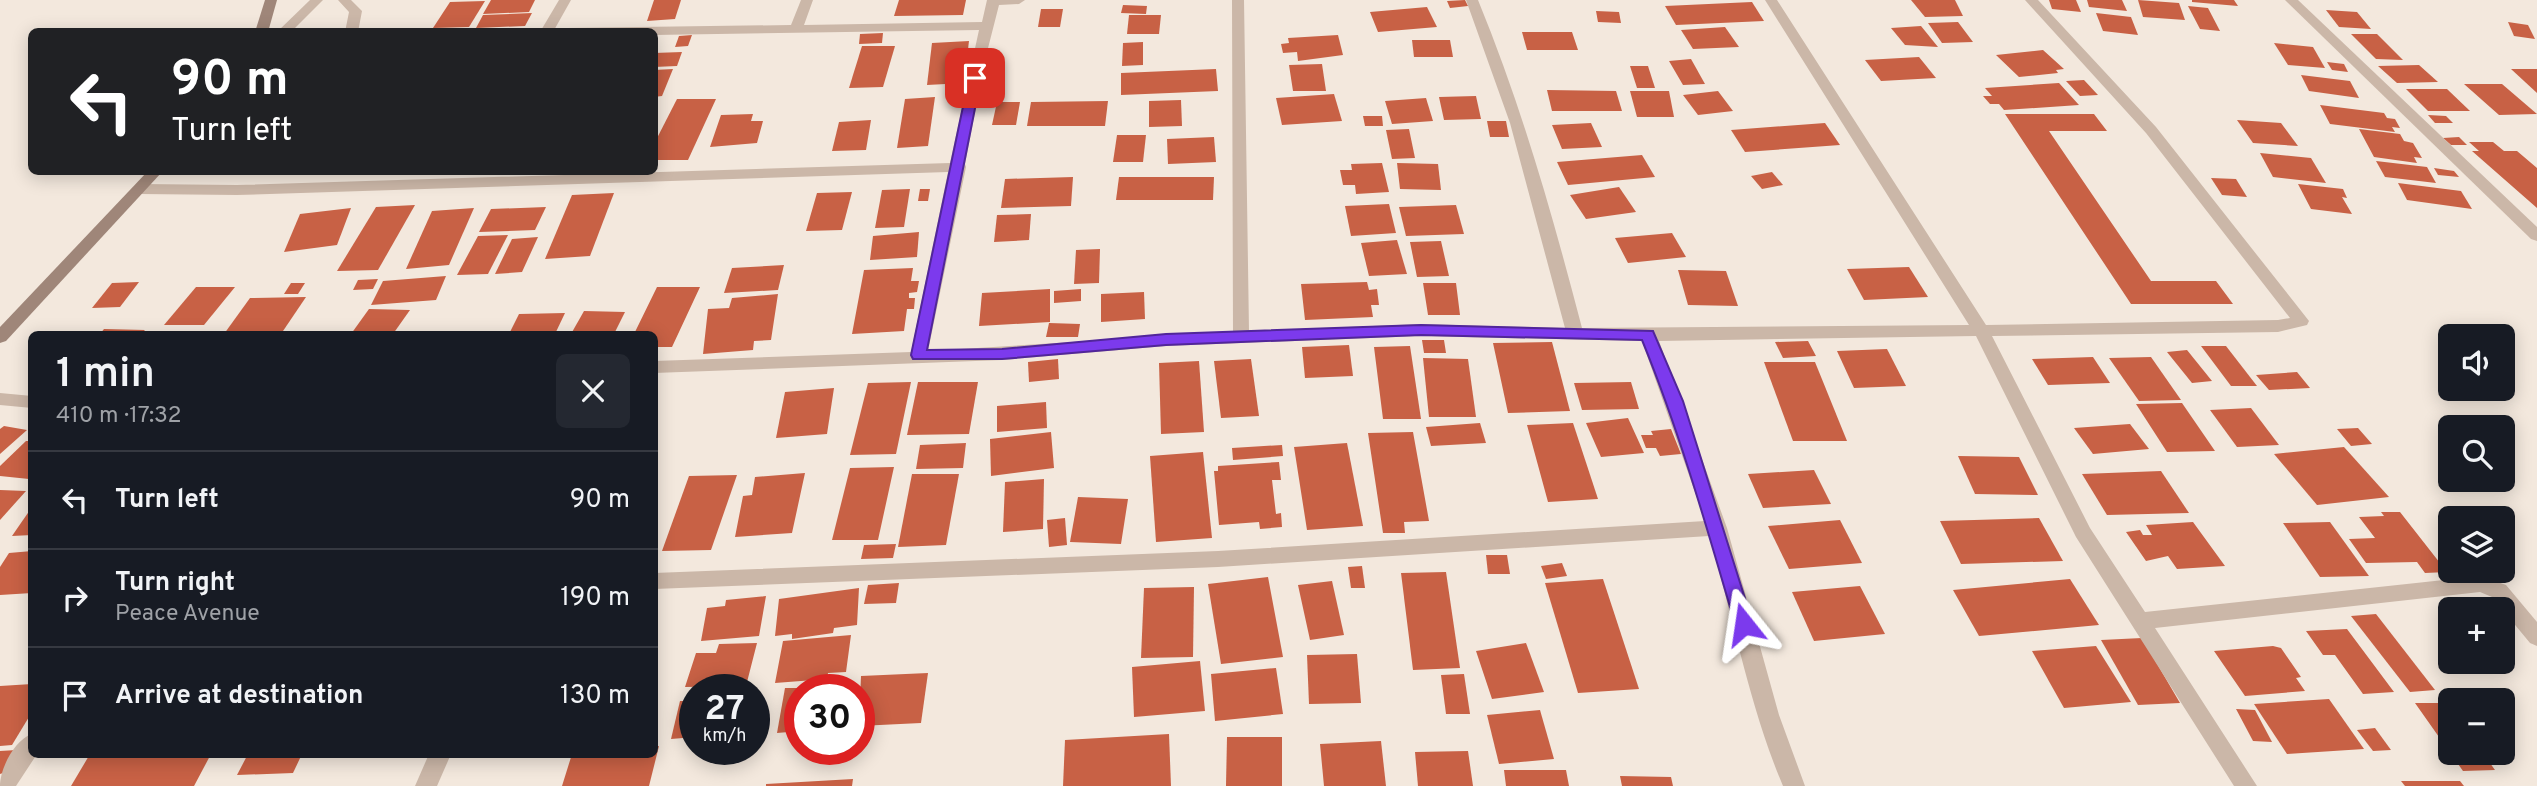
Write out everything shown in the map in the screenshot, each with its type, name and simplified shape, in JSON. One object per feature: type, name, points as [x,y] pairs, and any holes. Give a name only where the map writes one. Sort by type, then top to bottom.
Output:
[{"type":"street","points":[[262,28],[271,0]]},
{"type":"street","points":[[287,28],[317,0]]},
{"type":"street","points":[[344,0],[356,11],[352,28]]},
{"type":"street","points":[[548,28],[565,0]]},
{"type":"street","points":[[796,28],[807,0]]},
{"type":"street","points":[[919,355],[959,167],[979,57],[994,1],[1019,0]]},
{"type":"street","points":[[1238,0],[1241,337]]},
{"type":"street","points":[[1472,0],[1491,44],[1529,159],[1575,333]]},
{"type":"street","points":[[1771,0],[1982,332],[2083,532],[2246,786]]},
{"type":"street","points":[[658,367],[862,361],[919,355],[1002,354],[1166,340],[1421,330],[1648,335],[1982,332],[2278,326],[2301,321],[2151,130],[2031,0]]},
{"type":"street","points":[[2291,0],[2537,236]]},
{"type":"street","points":[[658,30],[988,26]]},
{"type":"street","points":[[140,189],[237,190],[959,167]]},
{"type":"street","points":[[0,337],[152,175]]},
{"type":"street","points":[[1648,335],[1675,401],[1717,528],[1778,745],[1794,786]]},
{"type":"street","points":[[0,399],[28,402]]},
{"type":"street","points":[[658,581],[1204,559],[1717,528]]},
{"type":"street","points":[[2140,621],[2481,584],[2499,591],[2537,637]]},
{"type":"street","points":[[3,786],[28,749]]},
{"type":"street","points":[[426,786],[438,758]]},
{"type":"building","points":[[491,0],[535,0],[529,12],[483,14]]},
{"type":"building","points":[[654,0],[681,0],[675,19],[647,21]]},
{"type":"building","points":[[899,0],[966,0],[963,15],[894,16]]},
{"type":"building","points":[[1465,0],[1468,6],[1450,8],[1447,1]]},
{"type":"building","points":[[1911,0],[1955,0],[1963,16],[1925,17]]},
{"type":"building","points":[[2049,0],[2076,0],[2081,12],[2052,9]]},
{"type":"building","points":[[2087,0],[2122,0],[2127,11],[2089,7]]},
{"type":"building","points":[[2138,0],[2179,3],[2185,20],[2143,17]]},
{"type":"building","points":[[2234,0],[2238,6],[2192,2]]},
{"type":"building","points":[[485,1],[469,27],[433,28],[450,2]]},
{"type":"building","points":[[1752,2],[1764,21],[1676,25],[1665,6]]},
{"type":"building","points":[[1123,5],[1147,6],[1146,14],[1121,13]]},
{"type":"building","points":[[2188,6],[2208,8],[2220,31],[2200,29]]},
{"type":"building","points":[[1427,7],[1437,27],[1378,32],[1370,12]]},
{"type":"building","points":[[1041,9],[1063,9],[1060,27],[1038,27]]},
{"type":"building","points":[[2326,10],[2357,12],[2371,29],[2339,27]]},
{"type":"building","points":[[1596,11],[1619,12],[1621,23],[1598,22]]},
{"type":"building","points":[[532,13],[525,26],[476,28],[483,15]]},
{"type":"building","points":[[2096,13],[2131,17],[2138,35],[2103,31]]},
{"type":"building","points":[[1129,15],[1161,15],[1159,34],[1127,34]]},
{"type":"building","points":[[1958,22],[1973,42],[1942,43],[1928,23]]},
{"type":"building","points":[[2508,22],[2528,25],[2535,39],[2514,36]]},
{"type":"building","points":[[1921,26],[1938,47],[1905,45],[1891,28]]},
{"type":"building","points":[[1725,27],[1739,47],[1693,49],[1681,30]]},
{"type":"building","points":[[1522,32],[1572,32],[1578,50],[1527,50]]},
{"type":"building","points":[[883,33],[882,43],[859,44],[860,34]]},
{"type":"building","points":[[2351,34],[2377,34],[2403,60],[2376,59]]},
{"type":"building","points":[[692,35],[688,46],[675,47],[679,36]]},
{"type":"building","points":[[1338,35],[1343,55],[1298,61],[1297,52],[1283,53],[1281,44],[1289,43],[1288,38]]},
{"type":"building","points":[[1412,40],[1450,40],[1453,57],[1414,57]]},
{"type":"building","points":[[969,41],[964,83],[927,85],[932,43]]},
{"type":"building","points":[[1143,42],[1143,65],[1122,66],[1123,43]]},
{"type":"building","points":[[2274,43],[2313,47],[2325,68],[2288,65]]},
{"type":"building","points":[[862,46],[895,46],[883,87],[849,88]]},
{"type":"building","points":[[2043,50],[2064,69],[2056,70],[2058,73],[2019,77],[1996,55]]},
{"type":"building","points":[[682,52],[677,66],[658,67],[658,53]]},
{"type":"building","points":[[1919,57],[1936,78],[1881,81],[1865,60]]},
{"type":"building","points":[[1691,59],[1705,84],[1683,85],[1669,61]]},
{"type":"building","points":[[2327,62],[2344,64],[2348,72],[2332,70]]},
{"type":"building","points":[[1322,64],[1326,91],[1293,91],[1289,65]]},
{"type":"building","points":[[2419,65],[2438,82],[2397,83],[2378,66]]},
{"type":"building","points":[[1630,66],[1648,66],[1655,88],[1637,88]]},
{"type":"building","points":[[673,69],[662,96],[658,96],[658,70]]},
{"type":"building","points":[[1216,69],[1218,91],[1121,95],[1121,73]]},
{"type":"building","points":[[2511,69],[2537,69],[2537,93]]},
{"type":"building","points":[[2301,75],[2350,81],[2359,98],[2309,91]]},
{"type":"building","points":[[2084,80],[2098,95],[2080,96],[2066,81]]},
{"type":"building","points":[[2059,83],[2079,105],[2004,110],[1999,104],[1990,104],[1983,96],[1992,96],[1985,88]]},
{"type":"building","points":[[2464,84],[2502,84],[2537,114],[2499,115]]},
{"type":"building","points":[[2406,89],[2447,89],[2470,111],[2428,111]]},
{"type":"building","points":[[1547,90],[1616,91],[1622,111],[1552,111]]},
{"type":"building","points":[[1630,91],[1669,91],[1674,117],[1637,117]]},
{"type":"building","points":[[1718,91],[1733,111],[1698,115],[1683,95]]},
{"type":"building","points":[[1334,94],[1342,121],[1282,125],[1276,98]]},
{"type":"building","points":[[1476,96],[1481,119],[1444,120],[1439,97]]},
{"type":"building","points":[[935,97],[928,146],[897,148],[905,99]]},
{"type":"building","points":[[1426,98],[1433,121],[1392,124],[1385,101]]},
{"type":"building","points":[[677,99],[716,99],[688,160],[658,160],[658,136]]},
{"type":"building","points":[[1181,100],[1182,126],[1149,127],[1149,101]]},
{"type":"building","points":[[1108,101],[1105,126],[1027,126],[1031,102]]},
{"type":"building","points":[[997,102],[1020,102],[1016,125],[992,125]]},
{"type":"building","points":[[2320,105],[2384,113],[2387,118],[2395,119],[2400,128],[2392,127],[2395,132],[2330,124]]},
{"type":"building","points":[[753,114],[751,121],[763,121],[757,143],[710,147],[721,115]]},
{"type":"building","points":[[2005,114],[2094,114],[2107,131],[2049,131],[2151,281],[2216,281],[2233,304],[2131,304]]},
{"type":"building","points":[[2428,115],[2446,116],[2453,123],[2435,123]]},
{"type":"building","points":[[1363,116],[1382,116],[1383,126],[1365,126]]},
{"type":"building","points":[[871,120],[866,150],[832,151],[839,122]]},
{"type":"building","points":[[2237,120],[2281,123],[2298,146],[2253,143]]},
{"type":"building","points":[[1487,121],[1506,121],[1509,137],[1490,137]]},
{"type":"building","points":[[1591,123],[1602,147],[1562,149],[1552,125]]},
{"type":"building","points":[[1825,123],[1840,145],[1745,152],[1731,130]]},
{"type":"building","points":[[1409,129],[1415,158],[1392,159],[1386,130]]},
{"type":"building","points":[[2359,129],[2400,134],[2404,141],[2413,143],[2422,158],[2414,157],[2417,163],[2374,157]]},
{"type":"building","points":[[1117,135],[1146,135],[1143,162],[1113,162]]},
{"type":"building","points":[[1214,137],[1216,162],[1168,164],[1167,139]]},
{"type":"building","points":[[2459,137],[2467,145],[2451,145],[2443,138]]},
{"type":"building","points":[[2469,142],[2493,142],[2504,151],[2517,151],[2537,168],[2537,208],[2472,151],[2479,151]]},
{"type":"building","points":[[2260,153],[2311,158],[2326,183],[2273,177]]},
{"type":"building","points":[[1642,155],[1655,177],[1568,185],[1557,162]]},
{"type":"building","points":[[2376,161],[2427,167],[2436,183],[2385,177]]},
{"type":"building","points":[[1382,163],[1389,192],[1356,194],[1355,185],[1343,185],[1340,170],[1352,170],[1351,164]]},
{"type":"building","points":[[1397,163],[1438,164],[1441,190],[1400,189]]},
{"type":"building","points":[[2434,168],[2454,171],[2459,177],[2438,175]]},
{"type":"building","points":[[1772,172],[1783,185],[1762,189],[1751,176]]},
{"type":"building","points":[[1073,177],[1071,206],[1001,208],[1005,179]]},
{"type":"building","points":[[1119,177],[1214,177],[1213,200],[1116,200]]},
{"type":"building","points":[[2211,178],[2236,179],[2247,197],[2222,195]]},
{"type":"building","points":[[2398,183],[2461,191],[2472,209],[2407,200]]},
{"type":"building","points":[[2298,184],[2343,189],[2347,198],[2342,197],[2352,214],[2311,209]]},
{"type":"building","points":[[1619,187],[1636,212],[1586,219],[1570,195]]},
{"type":"building","points":[[910,189],[904,227],[875,228],[882,190]]},
{"type":"building","points":[[920,189],[930,189],[928,201],[918,201]]},
{"type":"building","points":[[852,192],[842,230],[806,231],[817,193]]},
{"type":"building","points":[[614,193],[590,256],[545,259],[572,195]]},
{"type":"building","points":[[1389,204],[1396,233],[1351,236],[1345,206]]},
{"type":"building","points":[[415,205],[378,270],[337,271],[376,207]]},
{"type":"building","points":[[1456,205],[1464,234],[1406,236],[1399,207]]},
{"type":"building","points":[[546,207],[535,230],[479,232],[491,209]]},
{"type":"building","points":[[351,208],[337,245],[284,252],[300,214]]},
{"type":"building","points":[[474,208],[449,265],[406,269],[432,211]]},
{"type":"building","points":[[1031,214],[1029,240],[994,242],[997,215]]},
{"type":"building","points":[[919,232],[917,257],[870,260],[873,236]]},
{"type":"building","points":[[1672,233],[1686,257],[1628,263],[1615,238]]},
{"type":"building","points":[[508,235],[488,274],[457,275],[478,236]]},
{"type":"building","points":[[538,237],[522,272],[495,274],[512,239]]},
{"type":"building","points":[[1397,240],[1407,274],[1369,276],[1361,243]]},
{"type":"building","points":[[1441,241],[1449,276],[1417,277],[1410,242]]},
{"type":"building","points":[[1100,249],[1099,283],[1074,284],[1076,250]]},
{"type":"building","points":[[784,265],[778,290],[724,293],[732,268]]},
{"type":"building","points":[[1909,267],[1928,297],[1864,300],[1847,269]]},
{"type":"building","points":[[913,268],[911,281],[919,281],[917,292],[909,293],[909,298],[915,298],[914,309],[907,309],[904,331],[852,334],[864,270]]},
{"type":"building","points":[[1678,270],[1726,271],[1738,306],[1688,305]]},
{"type":"building","points":[[446,276],[436,300],[371,305],[383,281]]},
{"type":"building","points":[[378,279],[373,289],[353,290],[358,280]]},
{"type":"building","points":[[139,282],[120,307],[92,308],[112,283]]},
{"type":"building","points":[[1367,282],[1369,290],[1377,289],[1379,305],[1371,305],[1373,317],[1305,320],[1301,284]]},
{"type":"building","points":[[291,283],[305,283],[298,294],[284,294]]},
{"type":"building","points":[[1423,283],[1456,283],[1460,315],[1428,315]]},
{"type":"building","points":[[196,287],[235,287],[204,325],[164,325]]},
{"type":"building","points":[[657,287],[700,287],[672,347],[658,347],[658,331],[635,331]]},
{"type":"building","points":[[1050,289],[1050,322],[979,326],[982,293]]},
{"type":"building","points":[[1081,289],[1081,301],[1054,303],[1054,291]]},
{"type":"building","points":[[1144,292],[1145,319],[1101,322],[1101,294]]},
{"type":"building","points":[[778,294],[771,340],[754,341],[753,350],[703,354],[708,309],[729,308],[732,298]]},
{"type":"building","points":[[306,297],[283,331],[226,331],[250,298]]},
{"type":"building","points":[[369,309],[410,310],[395,331],[353,331]]},
{"type":"building","points":[[584,311],[625,312],[616,331],[573,331]]},
{"type":"building","points":[[565,313],[556,331],[510,331],[519,314]]},
{"type":"building","points":[[1049,323],[1080,324],[1078,337],[1046,337]]},
{"type":"building","points":[[104,329],[145,330],[144,331],[102,331]]},
{"type":"building","points":[[1422,340],[1444,340],[1446,353],[1424,353]]},
{"type":"building","points":[[1808,341],[1816,356],[1783,358],[1775,342]]},
{"type":"building","points":[[1552,342],[1570,411],[1508,413],[1493,343]]},
{"type":"building","points":[[1349,345],[1353,376],[1305,378],[1302,347]]},
{"type":"building","points":[[1410,346],[1421,419],[1383,419],[1374,347]]},
{"type":"building","points":[[2201,346],[2226,346],[2257,386],[2231,386]]},
{"type":"building","points":[[1887,349],[1906,386],[1854,388],[1837,351]]},
{"type":"building","points":[[2187,350],[2212,381],[2192,383],[2167,352]]},
{"type":"building","points":[[2093,357],[2110,383],[2048,385],[2032,359]]},
{"type":"building","points":[[2151,357],[2181,400],[2139,401],[2109,358]]},
{"type":"building","points":[[1423,358],[1468,359],[1476,417],[1429,417]]},
{"type":"building","points":[[1058,359],[1059,379],[1029,382],[1028,362]]},
{"type":"building","points":[[1251,359],[1259,416],[1221,418],[1214,361]]},
{"type":"building","points":[[1199,361],[1204,432],[1161,434],[1159,363]]},
{"type":"building","points":[[1764,362],[1815,362],[1847,441],[1793,441]]},
{"type":"building","points":[[2297,372],[2310,388],[2269,390],[2256,375]]},
{"type":"building","points":[[911,382],[896,454],[850,455],[868,383]]},
{"type":"building","points":[[918,382],[978,382],[969,434],[907,435]]},
{"type":"building","points":[[1631,382],[1639,409],[1582,410],[1574,383]]},
{"type":"building","points":[[834,388],[827,434],[776,438],[785,392]]},
{"type":"building","points":[[1046,402],[1047,428],[997,432],[997,406]]},
{"type":"building","points":[[2182,403],[2215,451],[2167,452],[2136,404]]},
{"type":"building","points":[[2251,408],[2279,445],[2237,447],[2210,410]]},
{"type":"building","points":[[1628,418],[1644,453],[1601,457],[1586,423]]},
{"type":"building","points":[[1480,423],[1486,443],[1431,446],[1426,427]]},
{"type":"building","points":[[1573,423],[1598,499],[1548,502],[1527,425]]},
{"type":"building","points":[[2130,424],[2149,449],[2093,454],[2074,428]]},
{"type":"building","points":[[4,426],[27,430],[0,454],[0,429]]},
{"type":"building","points":[[2358,428],[2372,444],[2351,446],[2337,429]]},
{"type":"building","points":[[1671,429],[1681,454],[1660,456],[1656,448],[1646,448],[1641,435],[1653,435],[1651,431]]},
{"type":"building","points":[[1051,432],[1054,468],[991,476],[990,439]]},
{"type":"building","points":[[1413,432],[1429,521],[1404,522],[1405,533],[1383,533],[1368,433]]},
{"type":"building","points":[[28,441],[28,479],[0,476],[0,466]]},
{"type":"building","points":[[966,443],[963,468],[916,469],[920,445]]},
{"type":"building","points":[[1347,443],[1363,526],[1307,530],[1294,447]]},
{"type":"building","points":[[1282,445],[1283,456],[1233,460],[1232,448]]},
{"type":"building","points":[[2344,447],[2389,497],[2317,505],[2274,454]]},
{"type":"building","points":[[1203,452],[1212,538],[1156,542],[1150,456]]},
{"type":"building","points":[[1958,456],[2019,457],[2038,495],[1975,494]]},
{"type":"building","points":[[1279,462],[1281,480],[1272,480],[1276,514],[1281,513],[1282,527],[1260,529],[1259,522],[1219,525],[1214,471],[1218,471],[1218,466]]},
{"type":"building","points":[[894,467],[878,540],[832,540],[850,468]]},
{"type":"building","points":[[1814,470],[1831,504],[1763,508],[1748,474]]},
{"type":"building","points":[[2161,471],[2189,513],[2107,515],[2082,474]]},
{"type":"building","points":[[805,473],[792,533],[735,537],[743,496],[752,495],[755,477]]},
{"type":"building","points":[[912,474],[959,474],[946,545],[898,547]]},
{"type":"building","points":[[737,475],[711,550],[662,551],[689,476]]},
{"type":"building","points":[[1044,479],[1043,529],[1003,532],[1005,482]]},
{"type":"building","points":[[0,490],[26,491],[0,520]]},
{"type":"building","points":[[1078,497],[1128,499],[1121,544],[1070,542]]},
{"type":"building","points":[[2381,512],[2400,512],[2438,561],[2438,572],[2425,573],[2417,562],[2366,563],[2349,539],[2375,538],[2359,517],[2384,516]]},
{"type":"building","points":[[28,513],[28,535],[12,536]]},
{"type":"building","points":[[1065,518],[1067,545],[1049,547],[1047,520]]},
{"type":"building","points":[[2039,518],[2063,561],[1961,564],[1940,521]]},
{"type":"building","points":[[1840,520],[1862,563],[1789,569],[1768,526]]},
{"type":"building","points":[[2193,522],[2225,566],[2177,569],[2168,556],[2146,561],[2126,532],[2140,530],[2143,535],[2152,535],[2146,525]]},
{"type":"building","points":[[2330,522],[2369,576],[2320,577],[2283,523]]},
{"type":"building","points":[[896,544],[893,558],[861,559],[864,545]]},
{"type":"building","points":[[28,551],[28,593],[0,595],[0,567],[9,553]]},
{"type":"building","points":[[1486,555],[1507,555],[1510,574],[1488,574]]},
{"type":"building","points":[[1562,563],[1567,576],[1546,579],[1541,566]]},
{"type":"building","points":[[1362,566],[1365,588],[1351,588],[1348,567]]},
{"type":"building","points":[[1446,572],[1460,668],[1413,670],[1401,573]]},
{"type":"building","points":[[1268,577],[1283,657],[1221,664],[1208,584]]},
{"type":"building","points":[[1603,579],[1639,689],[1578,693],[1545,583]]},
{"type":"building","points":[[2070,579],[2099,625],[1979,636],[1953,590]]},
{"type":"building","points":[[1332,581],[1344,635],[1310,640],[1298,585]]},
{"type":"building","points":[[899,583],[896,603],[864,604],[868,585]]},
{"type":"building","points":[[1860,586],[1885,634],[1814,641],[1792,592]]},
{"type":"building","points":[[1194,587],[1193,657],[1141,658],[1144,588]]},
{"type":"building","points":[[859,588],[857,625],[834,628],[833,633],[792,639],[792,634],[775,636],[779,599]]},
{"type":"building","points":[[766,596],[759,636],[701,641],[707,608],[725,606],[726,600]]},
{"type":"building","points":[[2376,614],[2435,690],[2410,692],[2351,616]]},
{"type":"building","points":[[2347,629],[2394,692],[2363,694],[2335,655],[2323,655],[2306,631]]},
{"type":"building","points":[[851,635],[846,672],[784,674],[784,682],[775,683],[783,641]]},
{"type":"building","points":[[2142,638],[2180,703],[2138,705],[2101,640]]},
{"type":"building","points":[[757,643],[749,674],[689,674],[696,653],[716,653],[719,644]]},
{"type":"building","points":[[1526,643],[1544,692],[1492,699],[1476,651]]},
{"type":"building","points":[[2096,646],[2131,702],[2064,708],[2032,651]]},
{"type":"building","points":[[2273,646],[2281,648],[2301,677],[2296,678],[2305,691],[2245,696],[2214,651]]},
{"type":"building","points":[[1357,654],[1361,703],[1309,704],[1307,655]]},
{"type":"building","points":[[1200,661],[1205,711],[1134,717],[1132,667]]},
{"type":"building","points":[[1276,668],[1283,714],[1215,721],[1211,674]]},
{"type":"building","points":[[928,673],[921,723],[875,725],[875,675]]},
{"type":"building","points":[[1464,674],[1470,714],[1446,714],[1441,675]]},
{"type":"building","points":[[28,684],[28,719],[12,745],[0,746],[0,686]]},
{"type":"building","points":[[784,694],[784,732],[777,733]]},
{"type":"building","points":[[2329,699],[2364,749],[2287,754],[2254,704]]},
{"type":"building","points":[[2415,703],[2438,703],[2438,736]]},
{"type":"building","points":[[679,705],[679,738],[671,739]]},
{"type":"building","points":[[2236,709],[2255,710],[2272,742],[2253,741]]},
{"type":"building","points":[[1540,710],[1554,759],[1499,764],[1487,715]]},
{"type":"building","points":[[2375,728],[2391,750],[2373,751],[2357,730]]},
{"type":"building","points":[[1169,734],[1171,786],[1063,786],[1065,740]]},
{"type":"building","points":[[1227,737],[1282,737],[1282,786],[1226,786]]},
{"type":"building","points":[[1381,741],[1386,786],[1324,786],[1320,744]]},
{"type":"building","points":[[17,750],[3,773],[0,774],[0,751]]},
{"type":"building","points":[[1468,751],[1473,786],[1418,786],[1415,752]]},
{"type":"building","points":[[88,758],[209,758],[194,786],[71,786]]},
{"type":"building","points":[[246,758],[300,758],[293,773],[237,775]]},
{"type":"building","points":[[571,758],[656,758],[649,786],[562,786]]},
{"type":"building","points":[[2459,765],[2491,765],[2495,770],[2463,771]]},
{"type":"building","points":[[1504,770],[1566,770],[1569,786],[1506,786]]},
{"type":"building","points":[[1620,776],[1671,777],[1673,786],[1622,786]]},
{"type":"building","points":[[853,779],[852,786],[766,786],[766,784]]},
{"type":"building","points":[[2401,781],[2460,781],[2464,786],[2405,786]]},
{"type":"route","points":[[975,78],[919,355],[1002,354],[1166,340],[1421,330],[1648,335],[1675,401],[1709,502],[1744,624]]}]
